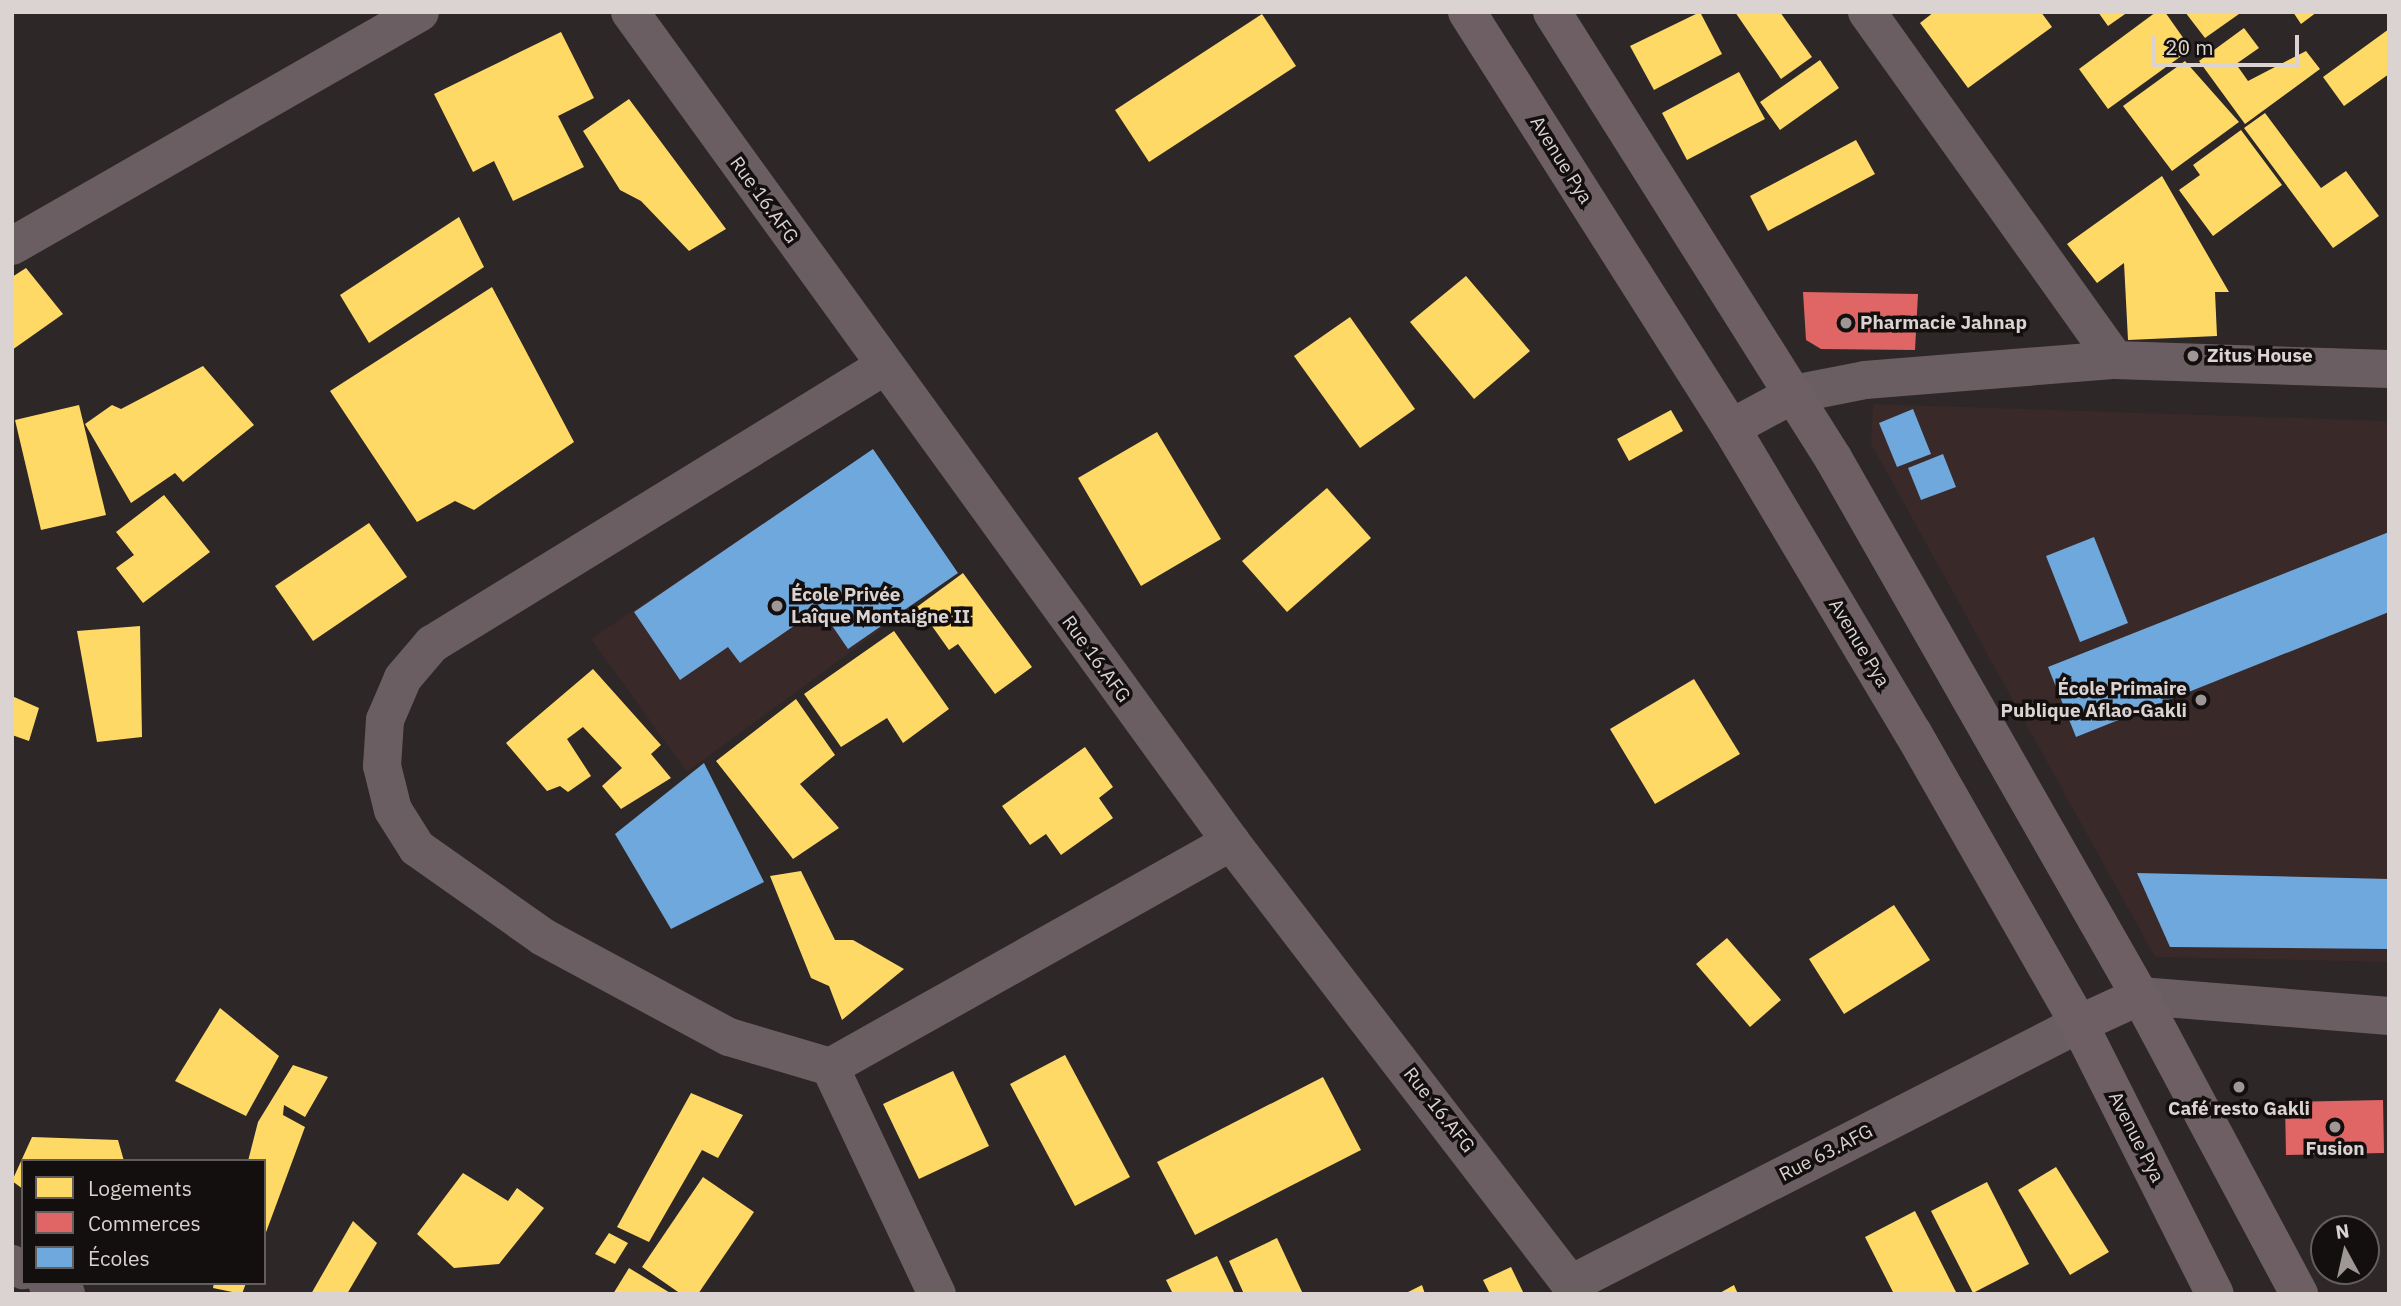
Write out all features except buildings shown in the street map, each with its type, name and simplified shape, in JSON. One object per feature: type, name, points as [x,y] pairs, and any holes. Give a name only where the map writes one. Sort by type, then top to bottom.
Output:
[{"type":"main road","name":"Avenue Pya","points":[[1467,12],[1731,428],[2079,1024],[2215,1294]]},
{"type":"main road","points":[[1552,12],[1794,394],[2140,996],[2299,1294]]},
{"type":"main road","points":[[1731,428],[1794,394]]},
{"type":"main road","points":[[2079,1024],[2140,996]]},
{"type":"street","points":[[12,246],[420,12]]},
{"type":"street","name":"Rue 16.AFG","points":[[630,12],[883,367],[1231,842],[1575,1288]]},
{"type":"street","points":[[1867,12],[2115,360]]},
{"type":"street","points":[[1794,394],[1865,380],[2115,360],[2389,369]]},
{"type":"street","points":[[883,367],[432,644],[398,689],[386,720],[382,766],[393,810],[417,848],[543,937],[729,1037],[830,1067],[1231,842]]},
{"type":"street","points":[[2140,996],[2389,1016]]},
{"type":"street","name":"Rue 63.AFG","points":[[1575,1288],[2079,1024]]},
{"type":"street","points":[[830,1067],[937,1294]]},
{"type":"street","points":[[50,1285],[66,1294]]},
{"type":"shaded area","name":"École Primaire Publique Aflao-Gakli","points":[[1873,404],[2389,421],[2389,962],[2155,957],[1871,444]]},
{"type":"shaded area","name":"École Privée Laîque Montaigne II","points":[[873,449],[958,573],[687,772],[591,639]]},
{"type":"place","name":"Pharmacie Jahnap","points":[[1846,323]]},
{"type":"place","name":"Zitus House","points":[[2193,356]]},
{"type":"place","name":"École Privée Laîque Montaigne II","points":[[777,606]]},
{"type":"place","name":"École Primaire Publique Aflao-Gakli","points":[[2201,700]]},
{"type":"place","name":"Café resto Gakli","points":[[2239,1087]]},
{"type":"place","name":"Fusion","points":[[2335,1127]]}]
